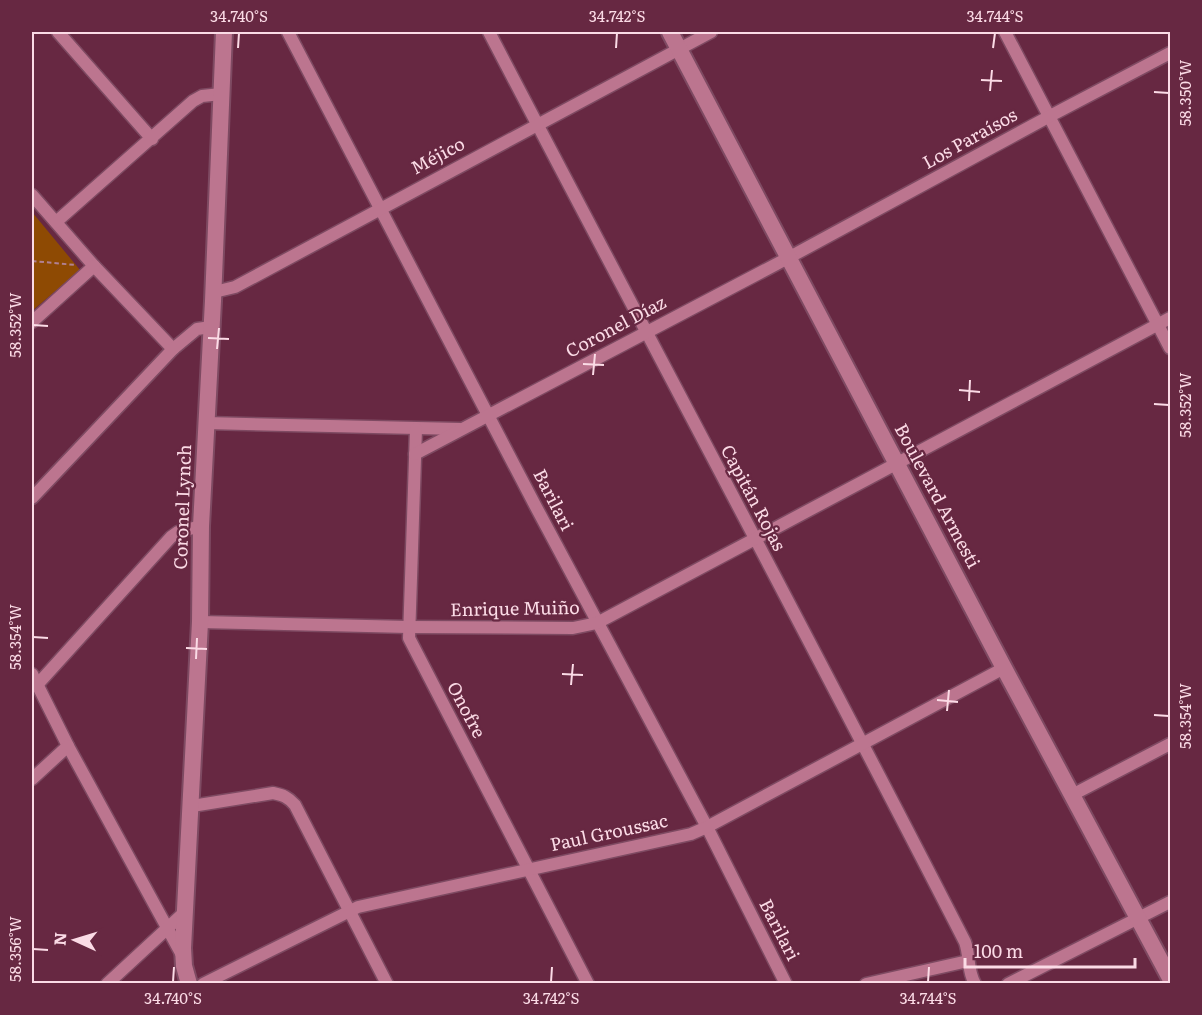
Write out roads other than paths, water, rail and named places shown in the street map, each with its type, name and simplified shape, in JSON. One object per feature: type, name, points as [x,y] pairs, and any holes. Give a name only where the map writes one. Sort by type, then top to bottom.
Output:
[{"type":"main road","name":"Coronel Lynch","points":[[189,984],[183,956],[192,806],[200,622],[201,526],[214,292],[224,32]]},
{"type":"main road","name":"Boulevard Armesti","points":[[670,32],[1004,668],[1170,978]]},
{"type":"street","points":[[58,32],[152,139]]},
{"type":"street","name":"Barilari","points":[[288,32],[597,623],[707,827],[786,984]]},
{"type":"street","name":"Capitán Rojas","points":[[489,32],[864,744],[965,942],[968,950],[969,971],[975,984]]},
{"type":"street","name":"Méjico","points":[[214,292],[234,286],[711,32]]},
{"type":"street","points":[[1005,32],[1170,348]]},
{"type":"street","name":"Los Paraísos","points":[[788,258],[1170,53]]},
{"type":"street","points":[[56,222],[202,96],[221,94]]},
{"type":"street","points":[[32,195],[94,266],[173,349]]},
{"type":"street","name":"Coronel Díaz","points":[[415,454],[788,258]]},
{"type":"street","points":[[32,322],[94,266]]},
{"type":"street","name":"Enrique Muiño","points":[[200,622],[573,628],[597,623],[1170,318]]},
{"type":"street","points":[[32,498],[173,349],[197,329],[211,327]]},
{"type":"street","name":"Coronel Díaz","points":[[206,423],[461,429]]},
{"type":"street","name":"Onofre","points":[[416,429],[409,638],[588,984]]},
{"type":"street","points":[[183,956],[34,679],[171,537],[178,532],[201,526]]},
{"type":"street","name":"Paul Groussac","points":[[203,984],[350,911],[529,868],[681,837],[707,827],[1004,668]]},
{"type":"street","points":[[1072,795],[1170,744]]},
{"type":"street","points":[[32,779],[68,746]]},
{"type":"street","points":[[192,806],[273,793],[289,798],[295,805],[387,984]]},
{"type":"street","points":[[1008,984],[1170,902]]},
{"type":"street","points":[[107,984],[186,911]]},
{"type":"street","points":[[866,984],[968,961]]}]
